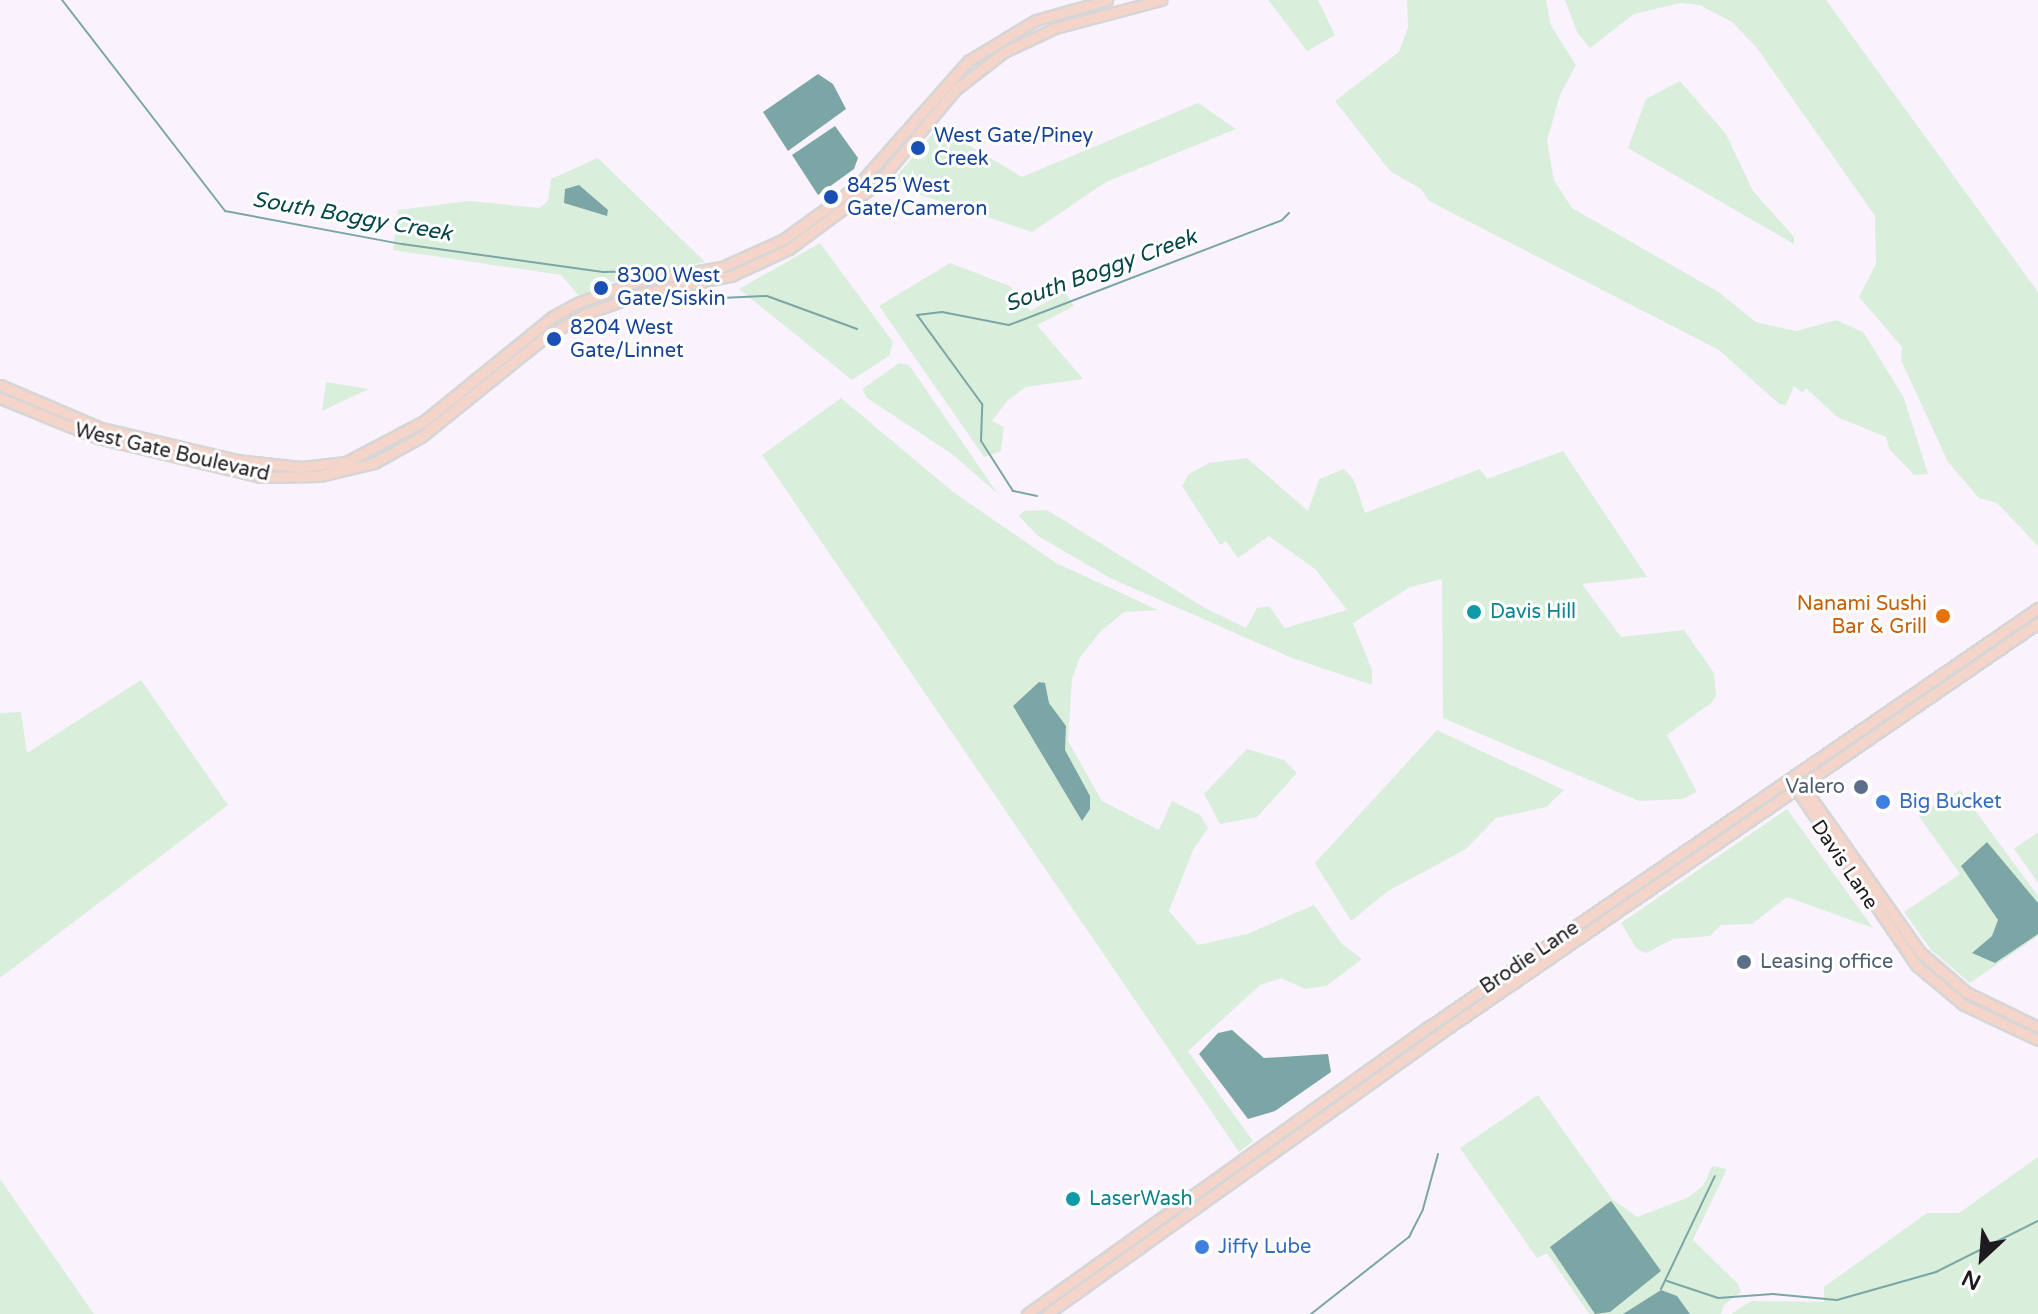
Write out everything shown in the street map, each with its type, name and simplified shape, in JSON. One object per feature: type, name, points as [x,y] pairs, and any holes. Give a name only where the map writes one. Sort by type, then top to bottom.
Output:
[{"type":"main road","name":"West Gate Boulevard","points":[[0,385],[101,428],[236,460],[301,467],[346,462],[424,421],[552,317],[577,303],[639,281],[722,267],[784,239],[874,170],[948,79],[989,45],[1036,20],[1107,0]]},
{"type":"main road","name":"West Gate Boulevard","points":[[0,398],[107,441],[260,477],[349,471],[421,437],[545,337],[585,314],[644,293],[731,276],[776,257],[857,201],[958,87],[1004,52],[1055,28],[1161,0]]},
{"type":"main road","points":[[958,87],[960,77],[989,45]]},
{"type":"main road","points":[[921,131],[949,87],[948,79]]},
{"type":"main road","name":"Brodie Lane","points":[[1027,1314],[1596,912],[2038,608]]},
{"type":"main road","name":"Brodie Lane","points":[[1047,1314],[1603,922],[2038,623]]},
{"type":"main road","points":[[1992,640],[1999,650]]},
{"type":"main road","name":"Davis Lane","points":[[1793,778],[1805,784],[1892,913],[1939,972],[1966,992],[2038,1027]]},
{"type":"main road","name":"Davis Lane","points":[[1793,778],[1794,791],[1893,938],[1934,983],[1974,1011],[2038,1040]]},
{"type":"main road","points":[[1844,865],[1881,910],[1892,913]]},
{"type":"main road","points":[[1596,912],[1603,922]]},
{"type":"shaded area","points":[[1268,0],[1318,0],[1335,35],[1307,51]]},
{"type":"shaded area","points":[[1407,0],[1546,0],[1551,26],[1576,65],[1560,95],[1547,141],[1554,180],[1572,208],[1717,291],[1756,322],[1796,331],[1837,320],[1864,333],[1904,398],[1928,474],[1914,475],[1890,450],[1886,437],[1837,417],[1806,388],[1803,393],[1794,386],[1786,405],[1779,404],[1719,350],[1429,201],[1421,189],[1390,171],[1335,101],[1399,52],[1408,27]]},
{"type":"shaded area","points":[[1565,0],[1826,0],[2038,292],[2038,546],[1997,503],[1979,498],[1948,462],[1901,360],[1902,347],[1859,297],[1876,264],[1875,216],[1757,48],[1732,22],[1700,5],[1680,3],[1634,14],[1590,48],[1577,32]]},
{"type":"shaded area","points":[[818,74],[833,84],[846,109],[788,151],[763,112]]},
{"type":"shaded area","points":[[1680,81],[1726,134],[1753,191],[1794,237],[1794,244],[1628,148],[1646,99]]},
{"type":"shaded area","points":[[1198,103],[1236,129],[1106,182],[1032,232],[921,195],[895,178],[938,127],[1022,177]]},
{"type":"shaded area","points":[[835,126],[858,158],[854,169],[818,195],[792,155]]},
{"type":"shaded area","points":[[598,158],[705,262],[609,283],[580,297],[561,275],[393,250],[398,210],[469,201],[539,208],[548,201],[551,179]]},
{"type":"shaded area","points":[[579,185],[608,210],[607,216],[564,203],[565,189]]},
{"type":"shaded area","points":[[820,243],[893,342],[889,356],[852,380],[739,289]]},
{"type":"shaded area","points":[[950,263],[1010,286],[1030,311],[1065,292],[1074,306],[1037,325],[1083,379],[1026,387],[1007,401],[992,421],[1004,427],[1001,451],[984,457],[879,306]]},
{"type":"shaded area","points":[[899,363],[909,365],[998,494],[952,454],[867,398],[862,389]]},
{"type":"shaded area","points":[[326,382],[369,389],[322,411]]},
{"type":"shaded area","points":[[841,398],[952,491],[1056,563],[1158,610],[1124,612],[1100,632],[1079,659],[1072,680],[1068,741],[1102,801],[1159,830],[1172,801],[1200,815],[1208,828],[1193,850],[1169,911],[1198,945],[1247,934],[1314,905],[1342,944],[1362,959],[1326,986],[1305,989],[1281,978],[1260,985],[1188,1051],[1253,1141],[1239,1152],[762,455]]},
{"type":"shaded area","points":[[1563,451],[1647,577],[1582,584],[1621,637],[1684,630],[1714,673],[1716,696],[1711,703],[1667,735],[1697,792],[1682,799],[1639,801],[1443,718],[1442,579],[1410,587],[1353,623],[1372,670],[1372,685],[1292,658],[1110,578],[1038,536],[1019,516],[1024,511],[1047,510],[1205,608],[1246,628],[1257,608],[1269,606],[1285,628],[1347,610],[1315,569],[1269,536],[1238,558],[1226,541],[1220,545],[1182,486],[1189,474],[1209,463],[1247,458],[1308,511],[1319,479],[1344,469],[1354,480],[1365,513],[1480,469],[1487,479]]},
{"type":"shaded area","points":[[141,680],[228,805],[0,978],[0,713],[21,712],[27,753]]},
{"type":"shaded area","points":[[1039,682],[1045,683],[1049,703],[1066,726],[1065,750],[1090,796],[1090,809],[1082,821],[1013,706]]},
{"type":"shaded area","points":[[1437,730],[1564,790],[1546,807],[1496,818],[1466,849],[1388,891],[1351,921],[1315,863]]},
{"type":"shaded area","points":[[1247,749],[1284,760],[1297,773],[1257,817],[1220,824],[1204,794]]},
{"type":"shaded area","points":[[1960,790],[2038,896],[2038,936],[1970,983],[1932,951],[1904,912],[1960,874],[1918,815]]},
{"type":"shaded area","points":[[1787,809],[1873,928],[1787,897],[1752,924],[1721,925],[1710,936],[1673,939],[1646,953],[1637,949],[1621,923]]},
{"type":"shaded area","points":[[2038,832],[2038,883],[2014,849]]},
{"type":"shaded area","points":[[1987,842],[2038,903],[2038,934],[1995,963],[1972,953],[1992,936],[1998,920],[1961,866]]},
{"type":"shaded area","points":[[1232,1030],[1264,1058],[1328,1054],[1331,1072],[1275,1111],[1248,1119],[1199,1054],[1218,1033]]},
{"type":"shaded area","points":[[1538,1095],[1612,1199],[1637,1217],[1687,1198],[1703,1186],[1712,1166],[1727,1169],[1693,1240],[1738,1284],[1741,1292],[1724,1305],[1721,1314],[1589,1314],[1547,1253],[1537,1258],[1460,1148]]},
{"type":"shaded area","points":[[2038,1157],[2038,1314],[1731,1314],[1751,1301],[1824,1302],[1824,1287],[1927,1213],[1959,1213]]},
{"type":"shaded area","points":[[0,1179],[94,1314],[0,1314]]},
{"type":"shaded area","points":[[1611,1201],[1661,1271],[1610,1312],[1595,1314],[1550,1247]]},
{"type":"shaded area","points":[[1661,1290],[1677,1296],[1690,1314],[1623,1314]]},
{"type":"waterway","name":"South Boggy Creek","points":[[62,0],[225,211],[402,244],[603,272],[643,271]]},
{"type":"waterway","name":"South Boggy Creek","points":[[1037,496],[1013,491],[981,441],[982,404],[917,315],[942,312],[1009,325],[1282,220],[1289,213]]},
{"type":"waterway","name":"South Boggy Creek","points":[[678,300],[767,296],[857,329]]},
{"type":"waterway","points":[[1311,1314],[1409,1237],[1423,1209],[1438,1154]]},
{"type":"waterway","points":[[1661,1289],[1715,1176]]},
{"type":"waterway","points":[[1667,1281],[1718,1298],[1773,1294],[1837,1300],[1936,1272],[2038,1221]]},
{"type":"place","name":"West Gate/Piney Creek","points":[[918,148]]},
{"type":"place","name":"8425 West Gate/Cameron","points":[[831,197]]},
{"type":"place","name":"8300 West Gate/Siskin","points":[[601,288]]},
{"type":"place","name":"8204 West Gate/Linnet","points":[[554,339]]},
{"type":"place","name":"Davis Hill","points":[[1474,612]]},
{"type":"place","name":"Nanami Sushi Bar & Grill","points":[[1943,616]]},
{"type":"place","name":"Valero","points":[[1861,787]]},
{"type":"place","name":"Big Bucket","points":[[1883,802]]},
{"type":"place","name":"Leasing office","points":[[1744,962]]},
{"type":"place","name":"LaserWash","points":[[1073,1199]]},
{"type":"place","name":"Jiffy Lube","points":[[1202,1247]]}]
